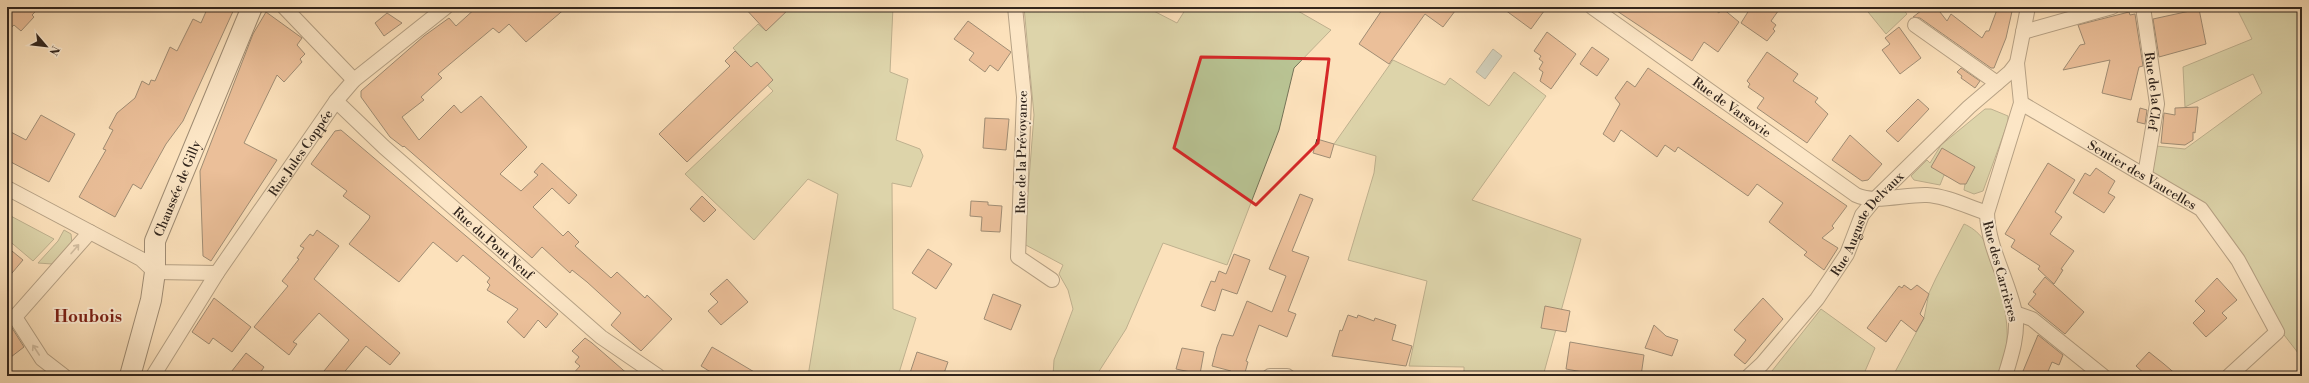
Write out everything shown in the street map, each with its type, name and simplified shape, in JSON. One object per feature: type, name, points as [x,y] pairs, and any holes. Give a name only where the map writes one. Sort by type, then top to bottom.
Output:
[{"type":"street","name":"Chaussée de Gilly","points":[[130,376],[151,300],[155,272],[155,241],[252,7]]},
{"type":"street","points":[[284,7],[354,80]]},
{"type":"street","name":"Rue Jules Coppée","points":[[217,273],[336,101],[354,80],[446,7]]},
{"type":"street","name":"Rue de la Prévoyance","points":[[1015,7],[1024,97],[1018,257],[1052,280]]},
{"type":"street","name":"Rue de Varsovie","points":[[1592,7],[1856,195],[1874,199]]},
{"type":"street","points":[[1874,199],[1894,196],[1936,196],[1987,213],[2021,103],[2017,63],[2028,7]]},
{"type":"street","points":[[2023,32],[2112,7]]},
{"type":"street","name":"Rue de la Clef","points":[[2143,7],[2158,104],[2145,175]]},
{"type":"street","points":[[1915,25],[1997,83]]},
{"type":"street","name":"Rue Auguste Delvaux","points":[[1749,376],[1762,364],[1817,299],[1847,254],[1862,215],[1874,199],[2017,63]]},
{"type":"street","name":"Rue du Pont Neuf","points":[[336,101],[384,147],[601,337],[658,376]]},
{"type":"street","name":"Sentier des Vaucelles","points":[[2021,103],[2201,209],[2238,260],[2277,332],[2228,376]]},
{"type":"street","points":[[7,188],[141,259],[155,272],[217,273]]},
{"type":"street","name":"Rue des Carrières","points":[[1987,213],[1988,231],[2015,313],[2015,338],[2005,376]]},
{"type":"street","points":[[64,376],[42,359],[15,317],[90,232]]},
{"type":"street","points":[[153,376],[217,273]]},
{"type":"street","points":[[2015,313],[2032,319],[2103,376]]},
{"type":"street","points":[[1270,376],[1287,376]]},
{"type":"highlighted area","points":[[1201,57],[1329,59],[1318,143],[1256,205],[1174,148]]},
{"type":"green space","points":[[791,7],[893,7],[890,72],[908,79],[896,140],[920,149],[923,156],[911,187],[892,183],[893,309],[916,318],[898,376],[808,376],[838,194],[808,179],[754,240],[685,174],[773,91],[733,48],[758,24],[766,31]]},
{"type":"green space","points":[[1024,7],[1075,7],[1084,12],[1086,7],[1146,7],[1177,23],[1187,7],[1291,7],[1331,30],[1294,68],[1279,130],[1227,265],[1163,243],[1126,329],[1096,376],[1053,376],[1054,360],[1073,309],[1068,290],[1059,274],[1063,265],[1024,244],[1034,115]]},
{"type":"green space","points":[[1864,7],[1901,7],[1907,14],[1886,34]]},
{"type":"green space","points":[[2236,7],[2302,7],[2302,358],[2281,331],[2251,268],[2204,205],[2151,172],[2156,146],[2185,149],[2262,93],[2253,74],[2185,107],[2183,67],[2252,39]]},
{"type":"green space","points":[[1393,60],[1445,85],[1450,78],[1489,106],[1514,72],[1546,96],[1472,200],[1581,239],[1543,376],[1466,376],[1464,375],[1464,367],[1409,366],[1427,281],[1348,260],[1374,173],[1376,156],[1334,144]]},
{"type":"green space","points":[[1985,109],[1991,109],[2008,116],[2008,122],[1983,191],[1974,194],[1964,190],[1965,184],[1944,175],[1940,185],[1914,180],[1911,176],[1927,160],[1930,163],[1941,145]]},
{"type":"green space","points":[[7,214],[54,239],[33,261],[7,239]]},
{"type":"green space","points":[[1964,224],[1979,234],[1988,247],[2001,288],[2006,317],[2007,340],[1999,376],[1908,376],[1895,372],[1924,318],[1929,293]]},
{"type":"green space","points":[[64,230],[71,234],[72,243],[52,264],[38,263],[58,241]]},
{"type":"green space","points":[[1821,309],[1875,348],[1863,376],[1768,376]]},
{"type":"water","points":[[1493,49],[1502,56],[1485,79],[1476,72]]},
{"type":"building","points":[[7,7],[40,7],[32,15],[34,17],[21,31],[14,25],[7,31]]},
{"type":"building","points":[[208,7],[235,7],[183,121],[166,144],[141,189],[133,184],[115,217],[79,197],[106,150],[103,149],[113,130],[109,128],[117,113],[135,98],[142,81],[149,85],[151,80],[155,81],[170,47],[177,51],[193,19],[201,23]]},
{"type":"building","points":[[477,7],[567,7],[526,42],[509,24],[499,33],[493,28],[438,74],[442,78],[421,97],[424,100],[402,117],[419,140],[454,105],[461,113],[481,96],[527,147],[500,174],[521,191],[538,175],[534,172],[542,163],[577,195],[569,204],[552,188],[533,207],[563,236],[568,231],[579,242],[575,246],[611,278],[617,272],[645,298],[647,295],[672,319],[641,351],[611,325],[621,313],[587,282],[572,270],[570,273],[542,247],[532,258],[404,146],[403,147],[390,137],[361,97],[361,91],[424,36],[449,18],[456,26]]},
{"type":"building","points":[[744,7],[791,7],[766,31]]},
{"type":"building","points":[[1384,7],[1458,7],[1443,27],[1425,14],[1389,64],[1359,44]]},
{"type":"building","points":[[1501,7],[1547,7],[1531,29]]},
{"type":"building","points":[[1611,7],[1711,7],[1719,13],[1722,8],[1739,22],[1718,52],[1704,42],[1692,61]]},
{"type":"building","points":[[1751,7],[1781,7],[1771,21],[1776,25],[1773,29],[1775,31],[1767,41],[1741,23]]},
{"type":"building","points":[[1926,7],[1936,7],[1947,21],[1951,14],[1982,38],[1986,31],[1989,31],[1998,7],[2013,7],[2006,38],[1994,68],[1991,68],[1920,18],[1913,17]]},
{"type":"building","points":[[2199,9],[2206,44],[2159,57],[2153,19]]},
{"type":"building","points":[[266,12],[302,38],[297,45],[305,54],[300,59],[302,62],[284,82],[277,75],[244,143],[277,160],[211,261],[203,256],[200,171],[253,34]]},
{"type":"building","points":[[2129,12],[2130,15],[2135,14],[2143,66],[2139,67],[2131,100],[2102,93],[2110,60],[2063,70],[2080,45],[2085,44],[2078,25]]},
{"type":"building","points":[[387,13],[402,23],[384,36],[375,23]]},
{"type":"building","points":[[968,21],[1011,52],[998,71],[990,65],[985,72],[969,60],[974,53],[954,39]]},
{"type":"building","points":[[1899,27],[1921,58],[1900,74],[1882,50],[1890,44],[1885,38]]},
{"type":"building","points":[[1547,32],[1576,54],[1551,89],[1540,81],[1543,72],[1539,69],[1543,62],[1539,59],[1541,56],[1534,51]]},
{"type":"building","points":[[1592,47],[1609,59],[1597,76],[1580,64]]},
{"type":"building","points":[[735,51],[751,67],[757,62],[773,80],[687,162],[659,134],[730,66],[725,61]]},
{"type":"building","points":[[1767,52],[1798,74],[1793,81],[1818,98],[1815,102],[1828,114],[1807,143],[1757,108],[1764,98],[1748,87],[1750,84],[1747,81]]},
{"type":"building","points":[[1648,68],[1847,206],[1832,226],[1834,228],[1822,238],[1838,248],[1824,270],[1804,255],[1807,252],[1769,222],[1783,203],[1757,184],[1748,196],[1678,147],[1675,152],[1665,145],[1657,157],[1621,130],[1614,142],[1603,134],[1620,104],[1615,98],[1627,81],[1635,87]]},
{"type":"building","points":[[1961,68],[1980,81],[1975,88],[1961,78],[1962,76],[1957,72]]},
{"type":"building","points":[[1918,99],[1929,109],[1898,142],[1886,131]]},
{"type":"building","points":[[2198,107],[2193,140],[2185,145],[2161,143],[2164,113],[2175,115],[2175,108]]},
{"type":"building","points":[[2140,108],[2147,110],[2145,124],[2137,122]]},
{"type":"building","points":[[41,115],[75,134],[49,182],[7,160],[7,130],[26,140]]},
{"type":"building","points":[[985,118],[1009,119],[1006,150],[983,148]]},
{"type":"building","points":[[341,130],[558,314],[546,328],[538,320],[524,338],[507,322],[518,309],[487,290],[490,285],[487,282],[490,278],[463,255],[457,262],[433,242],[399,282],[349,244],[370,216],[343,196],[347,191],[311,164],[335,131]]},
{"type":"building","points":[[1850,135],[1882,164],[1868,180],[1862,181],[1832,160]]},
{"type":"building","points":[[1317,139],[1334,144],[1330,158],[1313,153]]},
{"type":"building","points":[[1942,148],[1975,167],[1966,184],[1960,184],[1931,167]]},
{"type":"building","points":[[2048,163],[2075,180],[2055,212],[2062,217],[2050,234],[2074,251],[2061,269],[2063,270],[2054,284],[2038,269],[2040,266],[2011,247],[2015,240],[2005,234]]},
{"type":"building","points":[[2096,168],[2115,181],[2108,193],[2115,197],[2104,213],[2073,193],[2085,173],[2090,176]]},
{"type":"building","points":[[1300,194],[1313,199],[1292,251],[1309,257],[1288,311],[1296,314],[1287,337],[1259,325],[1246,361],[1248,362],[1244,376],[1229,376],[1231,371],[1212,366],[1222,334],[1233,336],[1247,301],[1272,312],[1286,276],[1269,269]]},
{"type":"building","points":[[702,196],[716,210],[704,222],[690,209]]},
{"type":"building","points":[[971,201],[988,202],[988,205],[1002,206],[1000,232],[981,231],[982,217],[970,216]]},
{"type":"building","points":[[317,230],[339,246],[314,279],[400,353],[390,365],[366,346],[341,376],[320,376],[349,340],[319,313],[293,342],[297,344],[289,355],[254,327],[288,286],[282,281],[299,259],[297,258],[304,248],[300,246],[310,234],[313,236]]},
{"type":"building","points":[[7,247],[23,260],[7,279]]},
{"type":"building","points":[[928,249],[952,264],[936,289],[912,273]]},
{"type":"building","points":[[1234,254],[1250,260],[1237,294],[1222,289],[1215,311],[1201,306],[1211,281],[1215,282],[1219,271],[1226,274]]},
{"type":"building","points":[[2045,277],[2084,312],[2065,334],[2028,304],[2036,294],[2033,292]]},
{"type":"building","points":[[2217,278],[2237,300],[2222,313],[2227,318],[2206,337],[2193,323],[2205,311],[2195,301]]},
{"type":"building","points":[[727,279],[748,302],[721,325],[708,311],[718,302],[710,294]]},
{"type":"building","points":[[1904,285],[1911,290],[1917,285],[1929,294],[1920,314],[1924,318],[1916,332],[1901,320],[1886,342],[1867,328],[1899,286],[1902,288]]},
{"type":"building","points":[[993,294],[1021,305],[1011,330],[984,319]]},
{"type":"building","points":[[214,298],[251,327],[232,352],[213,338],[209,344],[192,332]]},
{"type":"building","points":[[1763,298],[1783,319],[1745,364],[1734,355],[1746,340],[1734,330]]},
{"type":"building","points":[[1545,306],[1570,311],[1566,332],[1541,328]]},
{"type":"building","points":[[1348,315],[1357,318],[1358,315],[1374,321],[1375,318],[1396,325],[1392,340],[1412,346],[1406,366],[1332,356],[1340,330],[1342,331]]},
{"type":"building","points":[[7,320],[24,347],[7,360]]},
{"type":"building","points":[[1654,325],[1666,336],[1678,340],[1672,356],[1645,348]]},
{"type":"building","points":[[2038,335],[2063,355],[2059,365],[2052,362],[2046,376],[2021,376]]},
{"type":"building","points":[[585,338],[630,376],[571,376],[580,366],[575,362],[579,357],[572,351]]},
{"type":"building","points":[[1570,342],[1644,355],[1641,376],[1605,376],[1566,369]]},
{"type":"building","points":[[712,347],[761,376],[717,376],[701,366]]},
{"type":"building","points":[[1182,348],[1204,352],[1200,374],[1176,369]]},
{"type":"building","points":[[917,352],[948,362],[943,376],[909,376]]},
{"type":"building","points":[[2149,352],[2178,376],[2147,376],[2136,366]]},
{"type":"building","points":[[246,353],[264,367],[258,376],[228,376]]},
{"type":"district","name":"Houbois","points":[[88,316]]}]
